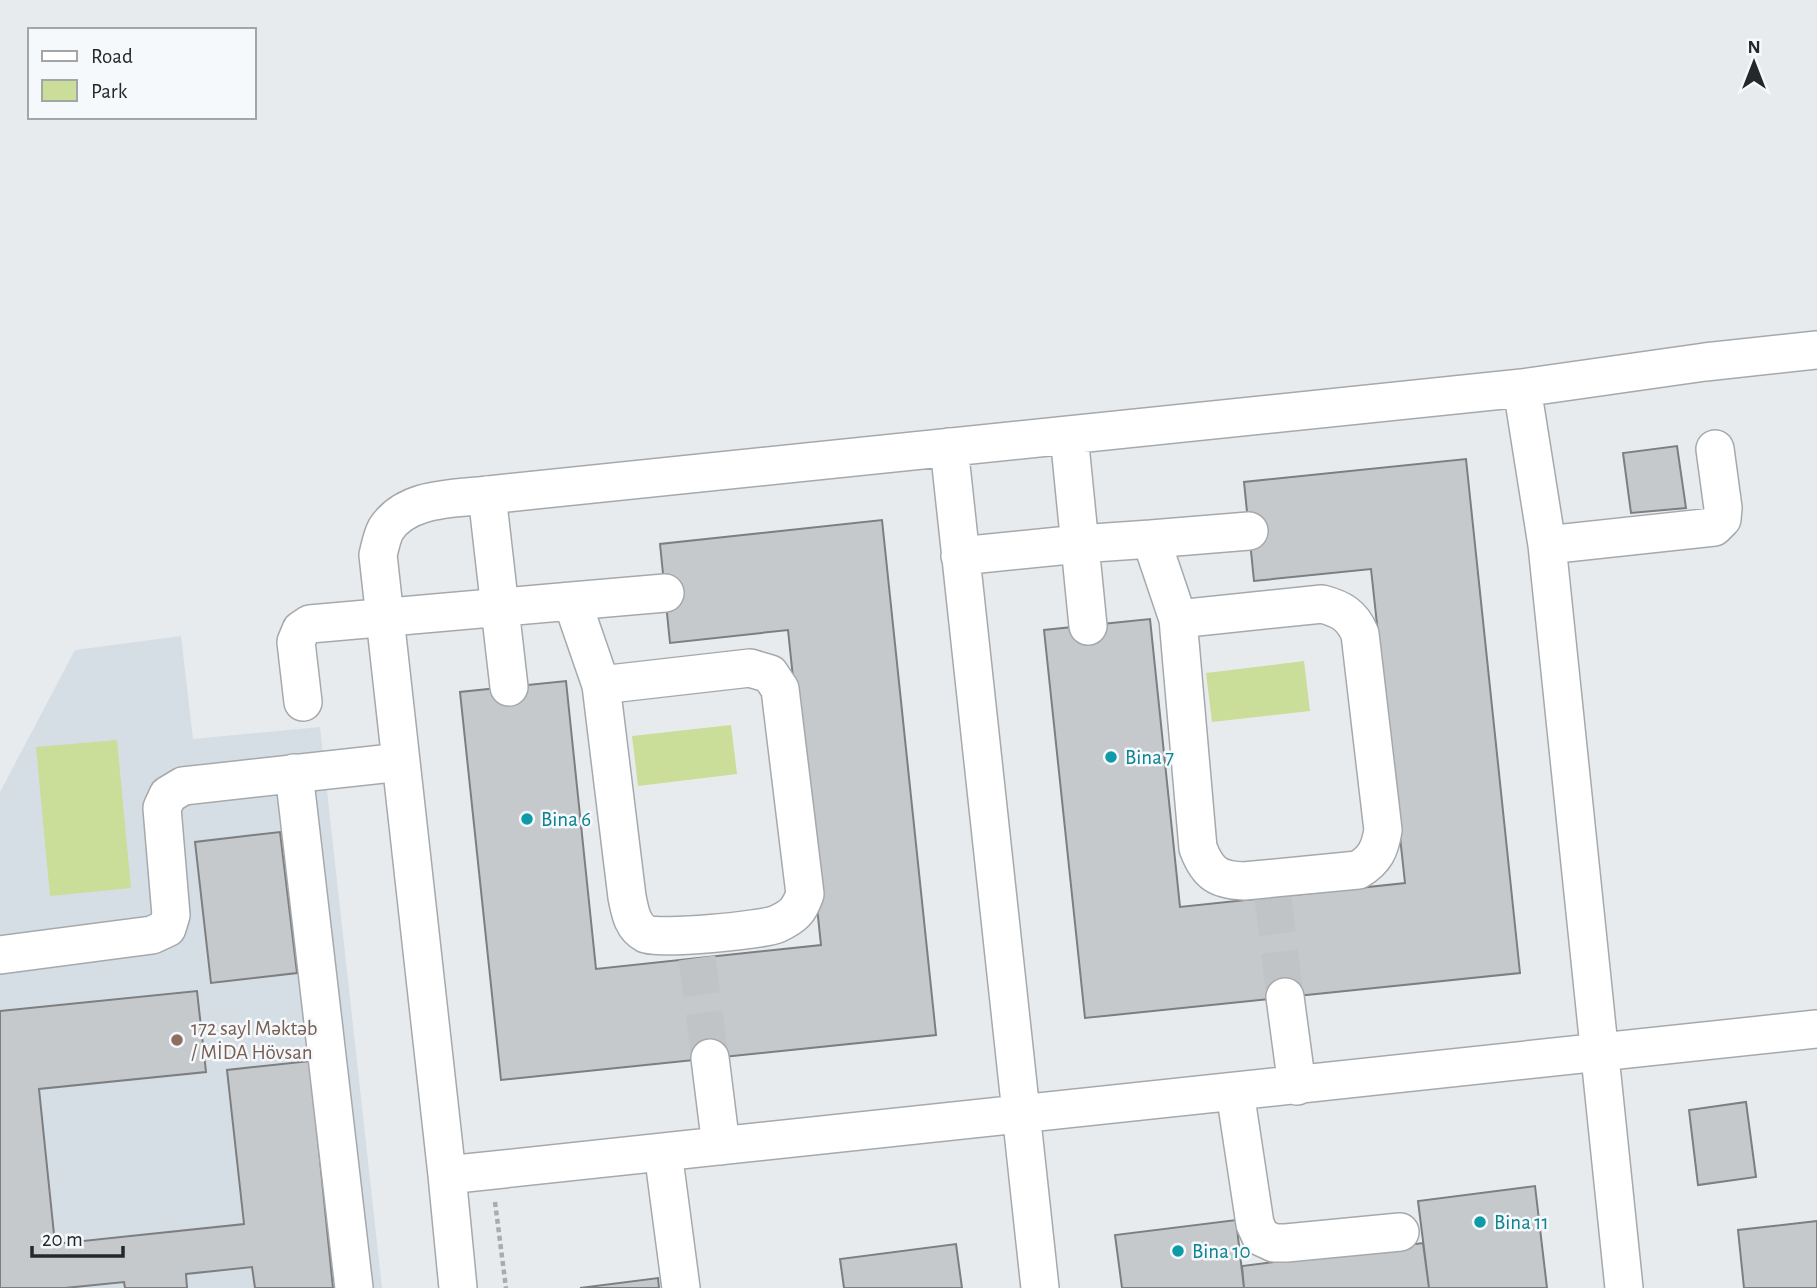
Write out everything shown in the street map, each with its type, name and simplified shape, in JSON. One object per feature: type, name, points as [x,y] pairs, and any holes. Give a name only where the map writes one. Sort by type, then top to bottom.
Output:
[{"type":"street","points":[[458,1288],[378,555],[385,530],[402,512],[425,503],[487,495],[1522,388],[1705,362],[1817,350]]},
{"type":"street","points":[[1522,388],[1547,545],[1624,1288]]},
{"type":"street","points":[[1069,435],[1088,626]]},
{"type":"street","points":[[949,447],[1040,1288]]},
{"type":"street","points":[[1547,545],[1714,527],[1722,519],[1723,508],[1715,449]]},
{"type":"street","points":[[487,495],[509,687]]},
{"type":"street","points":[[960,556],[1249,531]]},
{"type":"street","points":[[1151,539],[1178,619],[1198,848],[1205,866],[1225,880],[1271,888],[1358,870],[1373,861],[1381,844],[1382,830],[1360,634],[1355,622],[1341,609],[1322,604],[1178,619]]},
{"type":"street","points":[[303,702],[296,642],[301,630],[310,624],[665,593]]},
{"type":"street","points":[[572,601],[601,685],[625,884],[633,921],[646,934],[696,946],[774,926],[799,911],[806,894],[780,690],[770,674],[750,668],[601,685]]},
{"type":"street","points":[[0,956],[152,935],[167,928],[171,915],[162,808],[168,796],[183,786],[401,762]]},
{"type":"street","points":[[295,773],[354,1288]]},
{"type":"street","points":[[1285,997],[1297,1086]]},
{"type":"street","points":[[447,1175],[1817,1029]]},
{"type":"street","points":[[710,1058],[721,1146]]},
{"type":"street","points":[[1235,1092],[1255,1224],[1261,1237],[1274,1243],[1286,1243],[1400,1231]]},
{"type":"street","points":[[663,1152],[681,1288]]},
{"type":"path","points":[[495,1201],[506,1288]]},
{"type":"shaded area","name":"172 sayl Məktəb / MİDA Hövsan","points":[[181,636],[193,739],[320,727],[382,1288],[0,1288],[0,792],[75,650]]},
{"type":"green space","points":[[1304,661],[1310,711],[1212,722],[1206,673]]},
{"type":"green space","points":[[731,725],[737,774],[638,786],[632,736]]},
{"type":"green space","points":[[117,740],[131,888],[50,896],[36,747]]},
{"type":"building","points":[[1677,446],[1686,508],[1631,513],[1623,453]]},
{"type":"building","name":"Bina 7","points":[[1466,459],[1520,973],[1085,1018],[1044,630],[1150,619],[1180,907],[1405,883],[1371,569],[1254,581],[1244,482]]},
{"type":"building","name":"Bina 6","points":[[882,520],[936,1035],[501,1080],[460,692],[566,681],[596,969],[821,945],[788,630],[670,643],[660,544]]},
{"type":"building","points":[[280,832],[297,973],[211,983],[195,842]]},
{"type":"building","points":[[197,991],[206,1072],[39,1089],[55,1244],[244,1224],[227,1070],[310,1061],[333,1288],[255,1288],[252,1267],[186,1274],[187,1288],[125,1288],[124,1282],[65,1288],[0,1288],[0,1011]]},
{"type":"building","points":[[1746,1102],[1756,1177],[1698,1185],[1689,1110]]},
{"type":"building","name":"Bina 11","points":[[1535,1186],[1547,1288],[1429,1288],[1418,1201]]},
{"type":"building","name":"Bina 10","points":[[1236,1220],[1244,1288],[1122,1288],[1115,1235]]},
{"type":"building","points":[[1817,1221],[1817,1288],[1744,1288],[1738,1230]]},
{"type":"building","points":[[1423,1243],[1429,1288],[1244,1288],[1242,1266]]},
{"type":"building","points":[[956,1244],[962,1288],[844,1288],[840,1259]]},
{"type":"building","points":[[658,1278],[659,1288],[580,1288]]},
{"type":"tunnel","points":[[1273,897],[1285,997]]},
{"type":"tunnel","points":[[697,958],[710,1058]]},
{"type":"place","name":"Bina 7","points":[[1111,757]]},
{"type":"place","name":"Bina 6","points":[[527,819]]},
{"type":"place","name":"172 sayl Məktəb / MİDA Hövsan","points":[[177,1040]]},
{"type":"place","name":"Bina 11","points":[[1480,1222]]},
{"type":"place","name":"Bina 10","points":[[1178,1251]]}]
